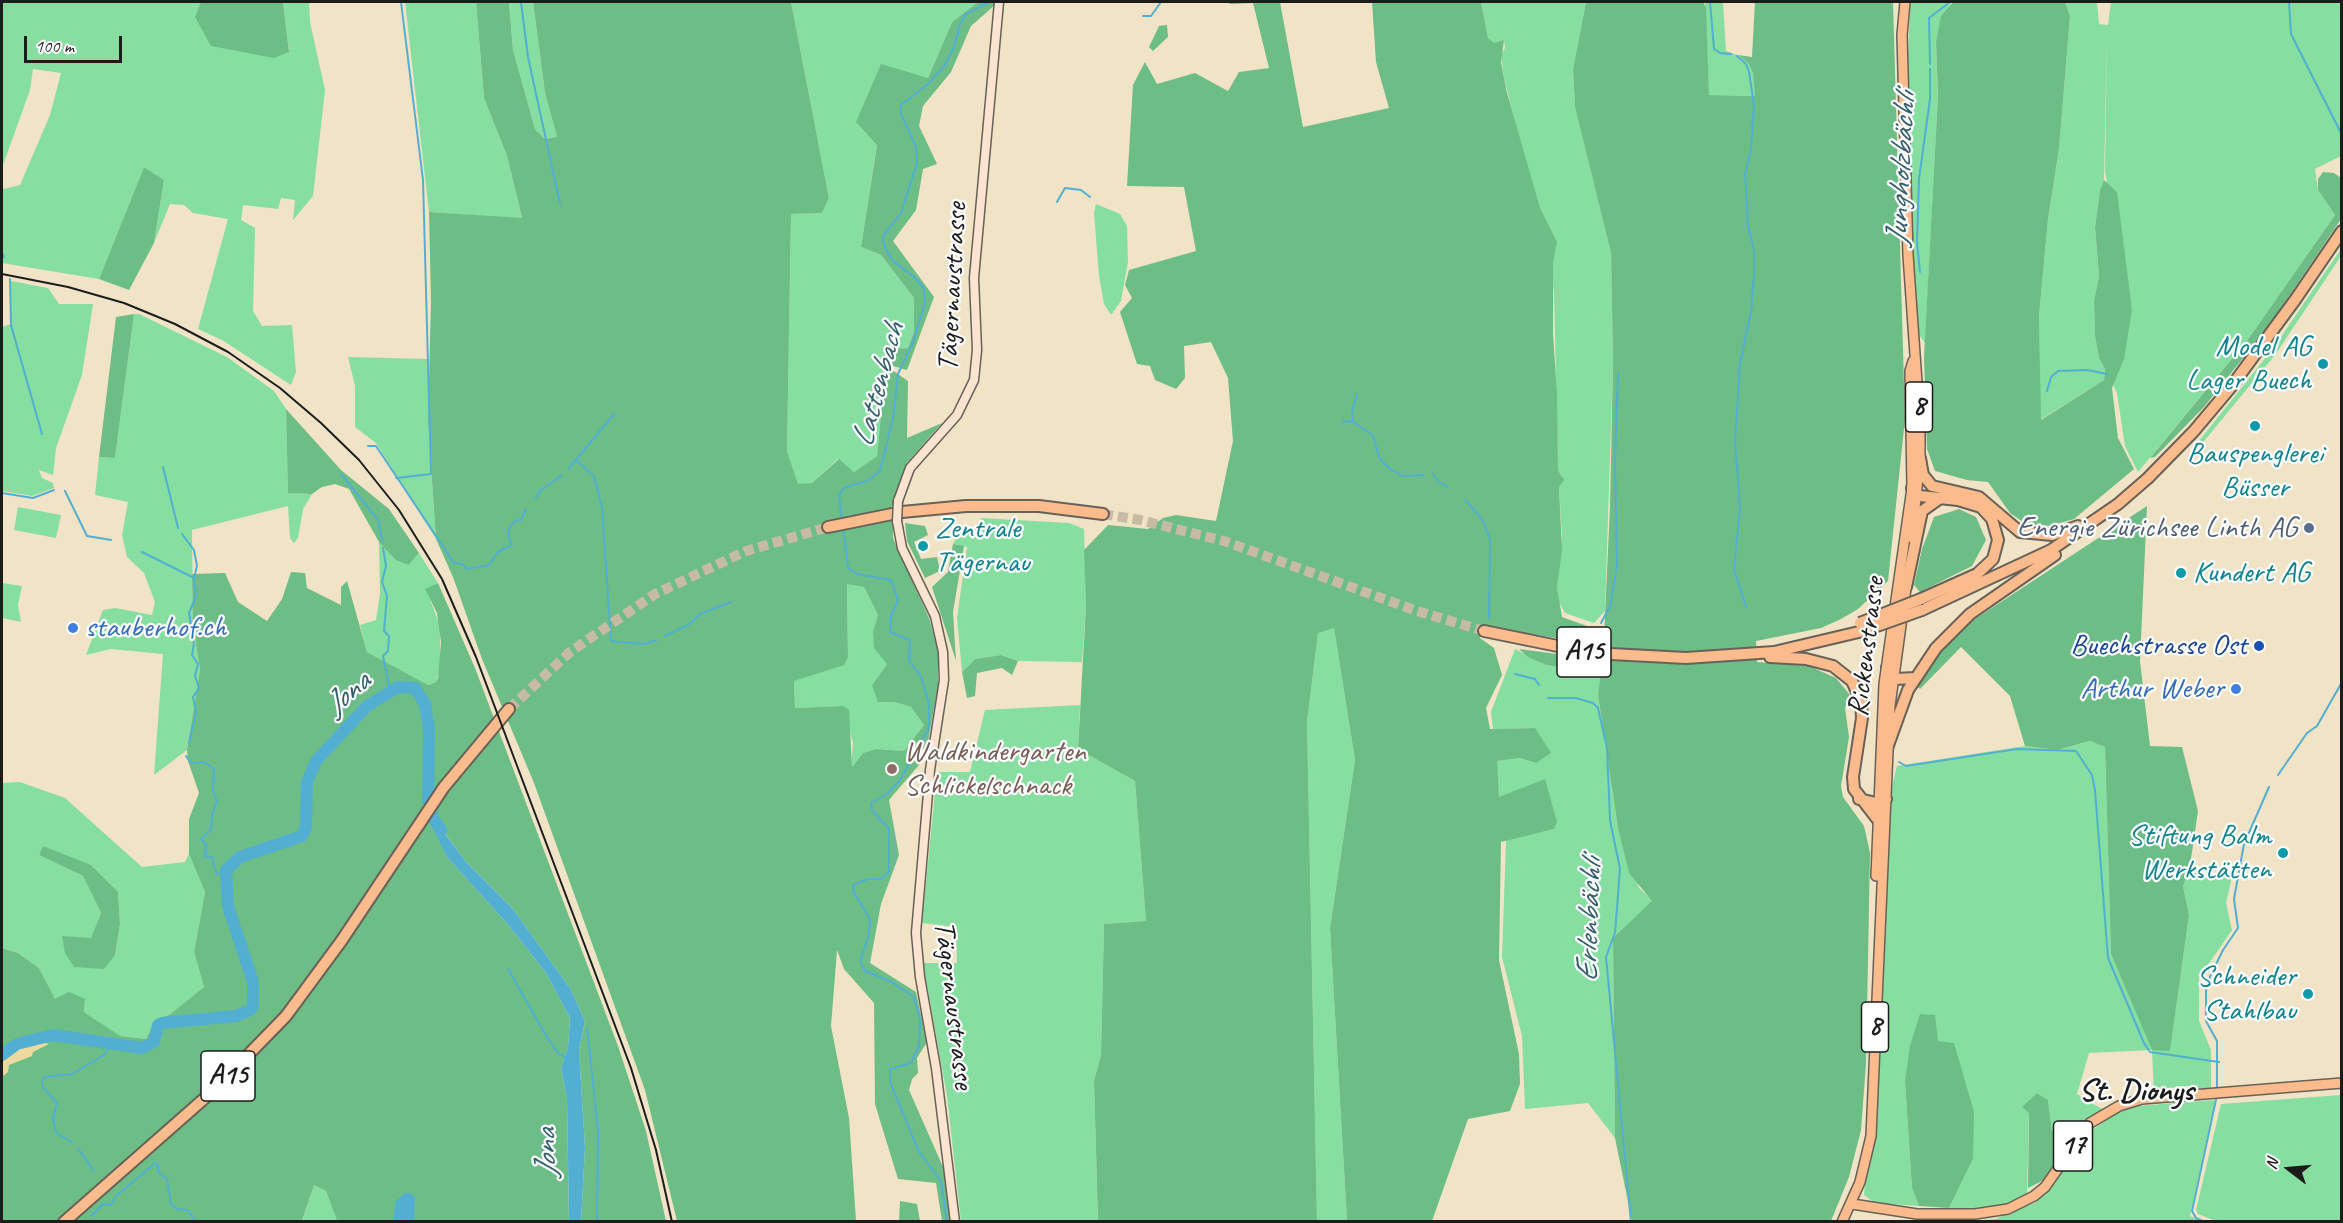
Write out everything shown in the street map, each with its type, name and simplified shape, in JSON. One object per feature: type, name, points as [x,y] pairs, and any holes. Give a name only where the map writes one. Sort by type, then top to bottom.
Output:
[{"type":"highway","name":"A15","points":[[1484,631],[1564,649],[1623,656],[1695,658],[1756,654],[1817,643],[2009,572],[2086,528],[2165,462],[2218,403],[2282,319],[2342,231]]},
{"type":"highway","points":[[1920,458],[1927,482],[1948,490],[1979,497],[2011,527],[2030,535],[2063,532],[2105,514]]},
{"type":"highway","points":[[1914,493],[1948,490]]},
{"type":"highway","points":[[1914,493],[1972,503],[1986,512],[1997,528],[1997,550],[1987,567],[1921,605]]},
{"type":"highway","points":[[1906,587],[1922,511],[1940,499]]},
{"type":"highway","points":[[832,526],[902,512],[966,506],[1039,506],[1103,514]]},
{"type":"highway","points":[[1887,748],[1901,705],[1914,678],[1936,648],[1970,614],[2075,541],[2086,528]]},
{"type":"highway","points":[[1756,654],[1820,662],[1842,672],[1852,681],[1858,691],[1862,709],[1861,733],[1853,777],[1854,789],[1859,799],[1878,820]]},
{"type":"highway","points":[[1889,672],[1901,681],[1914,678]]},
{"type":"highway","name":"A15","points":[[64,1221],[207,1096],[286,1016],[342,940],[450,778],[509,709]]},
{"type":"highway","points":[[1859,799],[1882,800]]},
{"type":"main road","name":"Rickenstrasse","points":[[1878,944],[1875,904],[1878,820],[1887,748],[1889,672],[1920,458],[1903,77],[1905,2]]},
{"type":"main road","name":"Rickenstrasse","points":[[1852,1204],[1868,1153],[1872,1127],[1884,684],[1889,672],[1906,587],[1914,493],[1910,371],[1914,356]]},
{"type":"main road","name":"17","points":[[1852,1204],[1917,1214],[1975,1214],[2008,1209],[2034,1196],[2045,1187],[2090,1124],[2103,1114],[2142,1099],[2342,1083]]},
{"type":"main road","name":"8","points":[[1842,1221],[1852,1204]]},
{"type":"street","name":"Tägernaustrasse","points":[[955,1221],[936,1068],[920,978],[916,933],[929,781],[944,680],[944,651],[935,616],[902,548],[897,521],[898,501],[910,468],[957,415],[974,380],[977,350],[974,278],[999,2]]},
{"type":"green space","points":[[2,2],[201,2],[196,18],[289,51],[283,2],[309,2],[310,22],[325,90],[313,196],[293,220],[295,200],[281,198],[278,209],[243,205],[241,220],[255,228],[253,311],[262,326],[292,325],[296,372],[291,385],[222,340],[198,329],[228,219],[193,213],[184,205],[170,204],[154,243],[164,180],[144,167],[99,279],[2,263],[2,186],[4,189],[20,185],[50,115],[61,73],[33,69],[30,90],[2,168]]},
{"type":"green space","points":[[201,2],[283,2],[289,52],[274,58],[211,46],[195,17]]},
{"type":"green space","points":[[405,2],[476,2],[484,98],[507,156],[522,219],[429,212]]},
{"type":"green space","points":[[476,2],[509,2],[513,50],[535,129],[545,139],[557,137],[545,93],[533,2],[791,2],[829,198],[822,213],[791,214],[787,451],[798,484],[812,483],[839,459],[854,472],[877,456],[886,366],[908,381],[907,438],[942,423],[906,464],[893,502],[893,538],[929,618],[938,650],[938,687],[925,758],[889,800],[899,855],[881,904],[870,963],[916,992],[927,1042],[917,1058],[918,1073],[912,1079],[909,1090],[947,1176],[952,1221],[942,1221],[936,1183],[898,1179],[875,1104],[874,1003],[844,969],[837,950],[831,1026],[849,1118],[856,1221],[677,1221],[645,1090],[534,783],[482,659],[453,577],[436,539],[428,422],[431,301],[429,212],[522,218],[507,156],[484,98]],"holes":[[[847,584],[864,587],[878,615],[873,631],[874,648],[887,664],[872,685],[878,702],[894,702],[911,707],[924,725],[904,751],[876,749],[863,753],[852,767],[849,710],[843,706],[795,708],[794,681],[844,665],[848,657]]]},
{"type":"green space","points":[[509,2],[533,2],[545,93],[557,137],[545,139],[535,129],[513,50]]},
{"type":"green space","points":[[791,2],[978,2],[952,22],[928,78],[877,144],[861,247],[881,255],[914,298],[914,332],[908,348],[888,351],[877,456],[854,472],[838,459],[812,483],[798,485],[787,451],[791,214],[822,213],[829,198]]},
{"type":"green space","points":[[978,2],[995,2],[996,4],[971,26],[951,72],[923,106],[919,126],[937,164],[923,169],[916,210],[893,241],[934,297],[907,370],[893,366],[888,350],[908,348],[914,332],[914,298],[881,255],[861,247],[877,145],[856,122],[881,64],[928,78],[952,22]]},
{"type":"green space","points":[[1227,2],[1280,2],[1303,127],[1389,108],[1376,62],[1372,2],[1481,2],[1488,38],[1494,43],[1504,40],[1501,62],[1507,93],[1540,208],[1557,242],[1553,263],[1553,334],[1558,470],[1564,480],[1559,487],[1562,550],[1557,587],[1562,617],[1598,630],[1599,645],[1481,626],[1480,638],[1494,648],[1502,675],[1486,708],[1490,729],[1535,728],[1551,753],[1536,763],[1520,758],[1497,761],[1499,797],[1545,779],[1557,822],[1554,829],[1501,842],[1499,960],[1519,1054],[1520,1084],[1510,1111],[1468,1119],[1432,1221],[1347,1221],[1330,928],[1355,760],[1334,628],[1318,633],[1307,722],[1317,1221],[1098,1221],[1094,1081],[1101,1055],[1104,924],[1146,921],[1135,781],[1078,749],[1086,605],[1084,550],[1108,525],[1148,529],[1163,518],[1176,515],[1216,521],[1233,441],[1228,378],[1211,342],[1184,346],[1185,378],[1176,389],[1155,380],[1150,366],[1137,364],[1120,312],[1132,298],[1125,285],[1129,270],[1196,251],[1184,187],[1127,186],[1133,85],[1145,62],[1157,84],[1195,73],[1228,91],[1239,72],[1269,68],[1253,3],[1230,4]]},
{"type":"green space","points":[[1481,2],[1586,2],[1573,69],[1575,106],[1611,253],[1613,362],[1605,611],[1594,623],[1565,613],[1559,602],[1557,587],[1562,536],[1559,487],[1562,476],[1558,470],[1554,290],[1504,77],[1501,55],[1505,48],[1504,40],[1494,44],[1488,38]]},
{"type":"green space","points":[[1586,2],[1703,2],[1706,7],[1709,95],[1755,96],[1753,73],[1748,63],[1738,55],[1752,57],[1755,2],[1893,2],[1905,419],[1888,581],[1858,609],[1841,619],[1821,628],[1756,641],[1757,662],[1809,666],[1836,678],[1850,695],[1845,708],[1849,737],[1841,786],[1843,797],[1864,826],[1870,853],[1866,1064],[1861,1130],[1849,1177],[1831,1221],[1632,1221],[1615,1138],[1613,938],[1652,901],[1629,873],[1618,828],[1598,695],[1601,673],[1546,665],[1528,657],[1519,649],[1603,660],[1610,506],[1613,362],[1611,253],[1575,107],[1573,69]]},
{"type":"green space","points":[[1705,2],[1723,2],[1726,51],[1738,55],[1748,63],[1753,73],[1756,96],[1709,95]]},
{"type":"green space","points":[[1910,2],[1953,2],[1950,4],[1936,42],[1938,95],[1925,343],[1919,335],[1916,323],[1907,85]]},
{"type":"green space","points":[[1953,2],[2065,2],[2070,16],[2059,149],[2048,219],[2039,316],[2041,420],[2104,380],[2105,369],[2099,358],[2095,336],[2094,301],[2099,276],[2095,227],[2100,190],[2104,180],[2117,192],[2132,310],[2124,359],[2112,388],[2118,438],[2134,469],[2074,519],[2050,526],[2026,524],[2010,513],[1988,482],[1967,480],[1935,471],[1927,449],[1924,357],[1938,95],[1936,42],[1941,16]]},
{"type":"green space","points":[[2065,2],[2097,2],[2099,24],[2108,25],[2111,2],[2341,2],[2341,156],[2315,169],[2318,190],[2335,215],[2249,338],[2138,472],[2125,446],[2117,393],[2112,383],[2132,310],[2105,172],[2107,30],[2104,180],[2100,190],[2095,227],[2099,276],[2094,301],[2095,336],[2099,358],[2105,369],[2104,380],[2040,420],[2039,316],[2048,219],[2059,149],[2070,16]]},
{"type":"green space","points":[[1167,25],[1168,37],[1153,51],[1149,47],[1159,26]]},
{"type":"green space","points":[[144,167],[164,180],[154,243],[129,290],[99,279]]},
{"type":"green space","points":[[2323,172],[2334,173],[2341,178],[2341,219],[2271,323],[2204,407],[2155,457],[2150,458],[2249,338],[2335,215],[2318,190],[2318,179]]},
{"type":"green space","points":[[1096,204],[1120,214],[1127,226],[1128,262],[1121,301],[1111,315],[1104,304],[1099,276],[1094,213]]},
{"type":"green space","points":[[2341,249],[2341,256],[2275,355],[2195,452],[2191,451],[2274,347]]},
{"type":"green space","points":[[11,281],[48,288],[59,304],[93,304],[82,375],[56,448],[53,475],[39,470],[42,478],[53,483],[54,488],[32,496],[2,491],[2,327],[11,324]]},
{"type":"green space","points":[[134,314],[139,314],[227,357],[274,391],[286,409],[288,493],[312,494],[303,509],[298,538],[294,543],[290,538],[288,506],[192,530],[193,625],[200,670],[187,750],[154,775],[163,654],[111,649],[86,655],[103,610],[115,608],[152,615],[155,602],[144,573],[127,557],[122,535],[128,502],[95,495],[99,457],[115,458]]},
{"type":"green space","points":[[134,314],[115,458],[99,457],[116,317]]},
{"type":"green space","points":[[348,357],[429,359],[428,422],[436,539],[376,443],[355,427],[355,386]]},
{"type":"green space","points":[[286,409],[341,470],[389,509],[419,553],[408,565],[396,560],[379,542],[349,489],[335,484],[322,487],[312,494],[288,493]]},
{"type":"green space","points":[[2147,506],[2140,661],[2150,746],[2182,747],[2198,811],[2189,872],[2183,886],[2189,915],[2170,1051],[2152,1050],[2111,954],[2105,747],[2090,741],[2057,750],[2025,746],[2010,696],[1961,647],[1920,689],[1915,685],[1952,637],[1975,619]]},
{"type":"green space","points":[[18,507],[61,515],[56,538],[14,530]]},
{"type":"green space","points":[[1959,509],[1976,517],[1986,540],[1972,566],[1920,592],[1914,585],[1922,549],[1934,517]]},
{"type":"green space","points":[[981,518],[1069,523],[1084,529],[1086,605],[1082,662],[1018,661],[1001,655],[975,659],[962,672],[957,618],[967,547],[953,544],[956,538],[968,528],[979,528]]},
{"type":"green space","points":[[905,523],[925,526],[928,535],[914,542],[921,559],[937,557],[940,571],[925,578],[907,541]]},
{"type":"green space","points":[[379,542],[407,565],[419,553],[438,583],[426,589],[440,626],[440,668],[436,682],[427,685],[367,652],[360,625],[376,620],[380,594]]},
{"type":"green space","points":[[953,544],[964,546],[953,612],[956,661],[932,587],[948,572]]},
{"type":"green space","points":[[291,572],[305,573],[307,588],[341,605],[341,587],[347,581],[367,652],[428,685],[436,682],[438,678],[441,642],[437,613],[425,589],[438,583],[475,668],[618,1046],[646,1131],[666,1221],[581,1221],[585,1147],[579,1050],[585,1021],[570,988],[513,909],[467,863],[434,819],[447,857],[510,927],[546,973],[570,1018],[568,1047],[561,1068],[567,1099],[569,1221],[337,1221],[326,1191],[314,1185],[302,1221],[2,1221],[2,948],[18,953],[39,968],[55,999],[69,992],[85,999],[84,1012],[120,1036],[146,1039],[156,1019],[169,1015],[204,987],[194,952],[205,892],[189,854],[189,819],[199,793],[188,761],[187,750],[200,670],[193,625],[192,574],[225,573],[238,602],[267,621],[282,599]]},
{"type":"green space","points":[[2,583],[22,586],[18,605],[21,622],[2,618]]},
{"type":"green space","points":[[847,583],[864,587],[878,615],[873,631],[887,664],[872,685],[894,702],[911,707],[924,725],[905,751],[876,749],[863,753],[851,768],[853,743],[843,706],[795,708],[794,680],[848,657]]},
{"type":"green space","points":[[1334,628],[1355,760],[1330,928],[1347,1221],[1317,1222],[1307,722],[1318,632]]},
{"type":"green space","points":[[1515,649],[1546,665],[1602,673],[1598,695],[1618,828],[1639,888],[1653,901],[1613,938],[1615,1138],[1588,1103],[1525,1109],[1522,1036],[1502,957],[1506,840],[1554,829],[1499,797],[1496,761],[1520,758],[1536,763],[1534,728],[1493,729],[1491,712]]},
{"type":"green space","points":[[1001,655],[1018,661],[1012,675],[1002,668],[977,673],[975,696],[967,698],[962,672],[975,659]]},
{"type":"green space","points":[[1080,705],[1078,749],[1135,781],[1146,921],[1104,924],[1101,1055],[1094,1081],[1098,1221],[961,1221],[947,1096],[923,963],[957,963],[956,927],[922,923],[937,772],[970,772],[985,710]]},
{"type":"green space","points":[[2090,741],[2105,747],[2111,954],[2153,1050],[2170,1050],[2189,915],[2183,886],[2189,872],[2232,877],[2226,903],[2232,930],[2199,978],[2199,1021],[2211,1050],[2211,1090],[2204,1092],[2188,1086],[2169,1088],[2154,1095],[2152,1050],[2089,1053],[2077,1094],[2102,1109],[2070,1139],[2064,1130],[2052,1131],[2048,1100],[2037,1093],[2023,1108],[2029,1112],[2027,1195],[1993,1209],[1949,1208],[1973,1159],[1905,1081],[1912,1188],[1919,1206],[1875,1203],[1864,1195],[1865,1180],[1874,1146],[1890,794],[1897,766],[2025,746],[2057,750]]},
{"type":"green space","points":[[20,782],[65,798],[142,867],[185,862],[189,854],[205,892],[194,952],[204,987],[169,1015],[156,1019],[146,1039],[119,1036],[84,1012],[85,999],[55,1000],[39,968],[18,953],[2,948],[2,783]],"holes":[[[43,847],[118,892],[120,924],[115,955],[91,939],[101,913],[83,876],[39,855]]]},
{"type":"green space","points":[[43,846],[91,865],[118,892],[120,924],[115,955],[104,969],[74,967],[65,953],[62,936],[91,938],[101,913],[83,876],[39,855]]},
{"type":"green space","points":[[1920,1014],[1935,1015],[1938,1041],[1954,1043],[1974,1112],[1973,1159],[1949,1208],[1919,1206],[1912,1188],[1905,1081],[1910,1046]]},
{"type":"green space","points":[[2037,1093],[2048,1100],[2052,1131],[2064,1130],[2070,1139],[2046,1179],[2028,1188],[2029,1113],[2022,1107]]},
{"type":"green space","points":[[2341,1095],[2341,1221],[2216,1221],[2198,1214],[2196,1210],[2221,1104]]},
{"type":"green space","points":[[2215,1100],[2190,1216],[2201,1221],[1951,1222],[1995,1219],[2034,1203],[2055,1183],[2088,1133],[2118,1112],[2137,1106]]},
{"type":"green space","points":[[314,1185],[326,1191],[337,1221],[302,1222]]},
{"type":"green space","points":[[900,1201],[917,1204],[920,1221],[899,1221]]},
{"type":"sand","points":[[30,1039],[49,1044],[33,1052],[32,1056],[9,1065],[8,1072],[2,1077],[2,1060],[12,1046]]},
{"type":"water","points":[[433,818],[467,863],[513,909],[570,988],[585,1021],[579,1050],[585,1147],[581,1221],[569,1221],[567,1099],[561,1068],[568,1047],[570,1018],[546,973],[510,927],[447,857],[435,832]]},
{"type":"water","points":[[405,1193],[411,1193],[415,1198],[414,1221],[393,1221],[396,1201]]},
{"type":"waterway","points":[[396,478],[431,474],[423,180],[401,2]]},
{"type":"waterway","points":[[521,2],[528,57],[560,204]]},
{"type":"waterway","name":"Lattenbach","points":[[842,520],[839,496],[843,488],[867,481],[880,471],[893,418],[898,374],[913,342],[925,303],[924,289],[914,277],[892,260],[884,245],[883,236],[901,213],[917,163],[916,147],[901,114],[901,105],[929,83],[945,65],[966,14],[989,2]]},
{"type":"waterway","points":[[1143,16],[1151,16],[1161,2]]},
{"type":"waterway","points":[[1710,2],[1714,49],[1720,53],[1731,54]]},
{"type":"waterway","name":"Jungholzbächli","points":[[1930,64],[1929,18],[1950,2]]},
{"type":"waterway","points":[[2289,2],[2291,34],[2342,135]]},
{"type":"waterway","points":[[1737,56],[1746,64],[1749,72],[1754,105],[1751,149],[1745,174],[1748,226],[1754,251],[1754,274],[1751,312],[1740,363],[1735,441],[1740,507],[1734,569],[1746,607]]},
{"type":"waterway","name":"Jungholzbächli","points":[[1920,272],[1917,242],[1919,179],[1930,99],[1930,69]]},
{"type":"waterway","points":[[1057,202],[1065,188],[1081,190],[1090,197]]},
{"type":"waterway","points":[[2,252],[4,257]]},
{"type":"waterway","points":[[10,279],[11,325],[42,434]]},
{"type":"waterway","points":[[2047,391],[2051,377],[2058,371],[2087,370],[2107,374]]},
{"type":"waterway","points":[[1601,623],[1610,606],[1617,566],[1615,461],[1618,373]]},
{"type":"waterway","points":[[1353,422],[1352,411],[1357,394]]},
{"type":"waterway","points":[[569,468],[614,414]]},
{"type":"waterway","points":[[1343,421],[1353,422],[1373,435],[1379,458],[1390,469],[1402,476],[1424,475]]},
{"type":"waterway","points":[[368,446],[376,446],[454,563],[463,564],[467,569],[489,565],[498,552],[512,545],[508,536],[509,528],[515,521],[521,520],[526,509]]},
{"type":"waterway","points":[[577,461],[594,476],[602,508],[611,641],[644,644],[657,640]]},
{"type":"waterway","points":[[163,467],[178,528]]},
{"type":"waterway","points":[[341,474],[378,520],[382,540]]},
{"type":"waterway","points":[[1433,474],[1438,481],[1448,487]]},
{"type":"waterway","points":[[535,499],[540,491],[562,475]]},
{"type":"waterway","points":[[2,493],[33,498],[54,490]]},
{"type":"waterway","points":[[65,491],[87,536],[111,540]]},
{"type":"waterway","points":[[1466,501],[1482,519],[1490,539],[1489,618]]},
{"type":"waterway","name":"Lattenbach","points":[[843,528],[848,568],[857,574],[891,580],[898,600],[891,616],[890,632],[910,640],[909,661],[921,676],[929,704],[929,728],[900,780],[887,794],[871,803],[872,810],[889,829],[889,872],[881,879],[868,879],[853,885],[854,893],[870,919],[869,935],[860,961],[865,971],[890,981],[914,997],[920,1019],[919,1046],[911,1063],[890,1069],[890,1082],[919,1152],[941,1181],[947,1222]]},
{"type":"waterway","points":[[182,534],[194,550],[197,566],[194,578]]},
{"type":"waterway","points":[[383,548],[386,566],[382,582],[387,596],[384,631],[389,636],[388,651],[383,656],[390,691]]},
{"type":"waterway","points":[[142,552],[194,578],[196,596],[189,613],[194,644],[192,655],[198,664],[195,676],[199,688],[193,697],[196,713],[189,743]]},
{"type":"waterway","points":[[665,636],[688,625],[700,614],[731,602]]},
{"type":"waterway","points":[[1515,674],[1535,679],[1539,685]]},
{"type":"waterway","points":[[2278,775],[2307,733],[2317,726],[2342,682]]},
{"type":"waterway","name":"Jona","points":[[2,1055],[17,1044],[53,1035],[142,1048],[154,1042],[158,1025],[162,1023],[236,1016],[250,1010],[253,1006],[253,982],[228,906],[226,870],[240,857],[302,836],[306,827],[307,782],[316,761],[367,706],[398,687],[415,688],[425,704],[429,729],[428,801],[433,818],[441,830]]},
{"type":"waterway","name":"Erlenbächli","points":[[1548,698],[1576,698],[1593,703],[1598,708],[1607,748],[1610,820],[1620,869],[1615,933],[1606,957],[1631,1222]]},
{"type":"waterway","points":[[1899,762],[1906,766],[2017,749],[2076,751],[2092,775],[2095,790],[2108,958],[2144,1043],[2150,1052],[2219,1062]]},
{"type":"waterway","points":[[186,756],[191,763],[204,762],[214,769],[213,790],[217,801],[212,815],[211,830],[201,839],[206,845],[205,857],[212,857],[216,873],[225,876]]},
{"type":"waterway","points":[[2217,1089],[2217,1041],[2206,1021],[2206,985],[2223,950],[2238,928],[2234,899],[2244,844],[2269,787]]},
{"type":"waterway","points":[[508,969],[548,1039],[558,1053],[566,1058]]},
{"type":"waterway","points":[[587,1028],[598,1131],[597,1222]]},
{"type":"waterway","points":[[72,1142],[56,1133],[53,1118],[57,1103],[42,1086],[42,1080],[45,1077],[72,1074],[104,1055],[112,1044]]},
{"type":"waterway","points":[[2205,1222],[2196,1218],[2192,1211],[2217,1095]]},
{"type":"waterway","points":[[78,1148],[93,1170]]},
{"type":"waterway","points":[[115,1197],[155,1163],[158,1165],[158,1172],[167,1179],[171,1204],[177,1209],[188,1210],[196,1222]]},
{"type":"waterway","points":[[91,1216],[103,1204],[111,1205],[115,1198]]},
{"type":"tunnel","points":[[1103,514],[1140,520],[1224,541],[1417,611],[1484,631]]},
{"type":"tunnel","points":[[509,709],[570,652],[655,594],[746,551],[828,527]]},
{"type":"railway","points":[[2,274],[68,287],[124,303],[175,324],[228,352],[280,388],[321,423],[359,460],[399,510],[442,579],[476,657],[631,1068],[656,1150],[672,1222]]},
{"type":"place","name":"Model AG Lager Buech","points":[[2323,364]]},
{"type":"place","name":"Bauspenglerei Büsser","points":[[2255,426]]},
{"type":"place","name":"Energie Zürichsee Linth AG","points":[[2309,528]]},
{"type":"place","name":"Zentrale Tägernau","points":[[923,546]]},
{"type":"place","name":"Kundert AG","points":[[2181,573]]},
{"type":"place","name":"stauberhof.ch","points":[[73,628]]},
{"type":"place","name":"Buechstrasse Ost","points":[[2259,646]]},
{"type":"place","name":"Arthur Weber","points":[[2236,689]]},
{"type":"place","name":"Waldkindergarten Schlickelschnack","points":[[892,769]]},
{"type":"place","name":"Stiftung Balm Werkstätten","points":[[2283,853]]},
{"type":"place","name":"Schneider Stahlbau","points":[[2308,994]]},
{"type":"district","name":"St. Dionys","points":[[2136,1092]]}]
